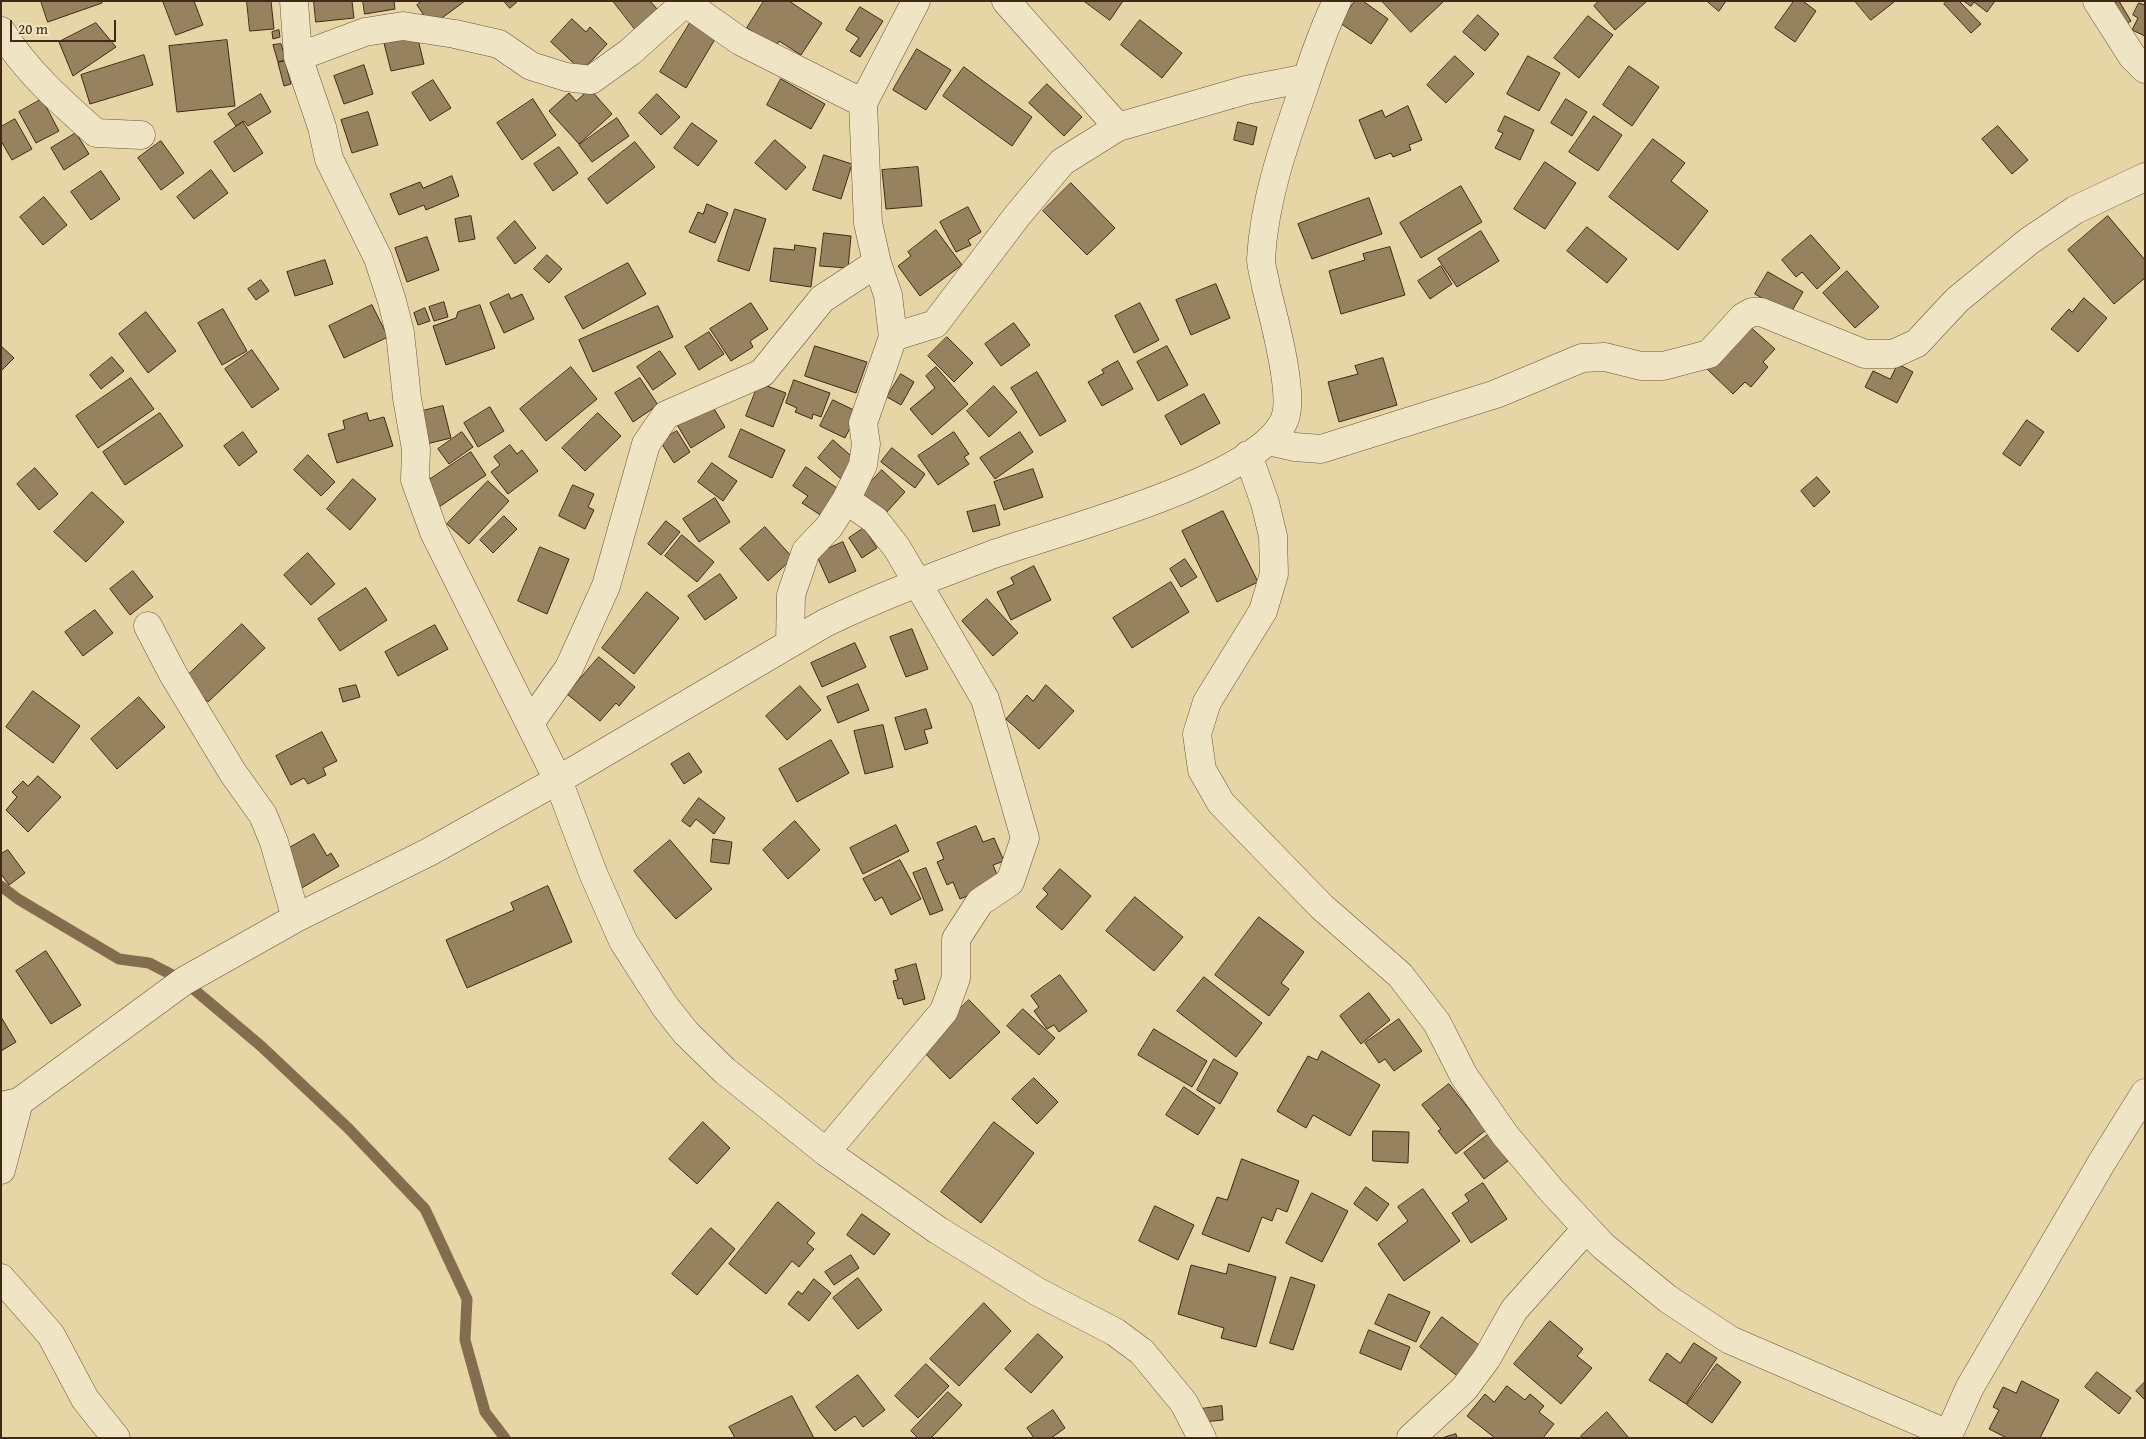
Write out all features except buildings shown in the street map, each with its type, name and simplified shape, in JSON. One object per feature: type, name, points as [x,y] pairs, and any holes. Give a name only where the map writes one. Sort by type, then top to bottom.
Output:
[{"type":"street","points":[[294,1],[298,58],[322,127],[329,159],[378,258],[392,301],[400,333],[407,398],[416,449],[415,480],[434,532],[558,780],[593,873],[623,940],[664,1005],[686,1032],[725,1071],[826,1152],[939,1231],[1038,1292],[1115,1332],[1142,1352],[1184,1403],[1202,1438]]},
{"type":"street","points":[[790,643],[791,594],[806,551],[829,527],[846,500],[863,466],[866,444],[863,423],[893,337],[888,295],[877,263],[868,223],[863,103],[916,1]]},
{"type":"street","points":[[1006,1],[1118,126]]},
{"type":"street","points":[[1,1170],[10,1104],[184,981],[296,918],[429,852],[558,780],[790,643],[866,604],[993,555],[1165,496],[1210,478],[1259,448],[1284,421],[1288,404],[1285,376],[1261,261],[1269,204],[1288,131],[1337,1]]},
{"type":"street","points":[[2097,1],[2132,56],[2145,69]]},
{"type":"street","points":[[298,58],[365,32],[403,26],[456,34],[498,44],[531,66],[566,77],[591,80],[630,52],[686,2],[740,41],[863,103]]},
{"type":"street","points":[[1,31],[14,52],[50,92],[96,133],[141,135]]},
{"type":"street","points":[[893,337],[935,324],[1017,216],[1062,162],[1118,126],[1246,90],[1307,78]]},
{"type":"street","points":[[1259,448],[1295,447],[1321,449],[1496,394],[1582,358],[1605,357],[1641,366],[1663,366],[1709,354],[1743,317],[1752,312],[1761,312],[1865,354],[1893,354],[1917,343],[1957,300],[2029,241],[2075,210],[2145,178]]},
{"type":"street","points":[[530,723],[569,668],[606,586],[646,444],[666,415],[762,373],[822,299],[877,263]]},
{"type":"street","points":[[1259,448],[1272,536],[1274,574],[1262,611],[1207,702],[1196,734],[1202,770],[1221,803],[1322,907],[1400,975],[1437,1023],[1464,1076],[1505,1135],[1586,1229],[1603,1246],[1668,1299],[1730,1340],[1948,1436],[1970,1387],[2102,1162],[2145,1093]]},
{"type":"street","points":[[826,1152],[944,1011],[956,978],[956,939],[980,902],[1010,882],[1025,838],[985,699],[897,548],[875,520],[846,500]]},
{"type":"street","points":[[148,626],[173,674],[232,773],[263,814],[274,842],[296,918]]},
{"type":"street","points":[[1412,1438],[1464,1389],[1487,1358],[1514,1310],[1586,1229]]},
{"type":"street","points":[[1,1278],[50,1335],[85,1399],[116,1438]]},
{"type":"waterway","points":[[1,886],[18,899],[119,959],[149,963],[184,981],[261,1046],[349,1129],[425,1209],[467,1299],[465,1340],[485,1412],[505,1438]]}]
